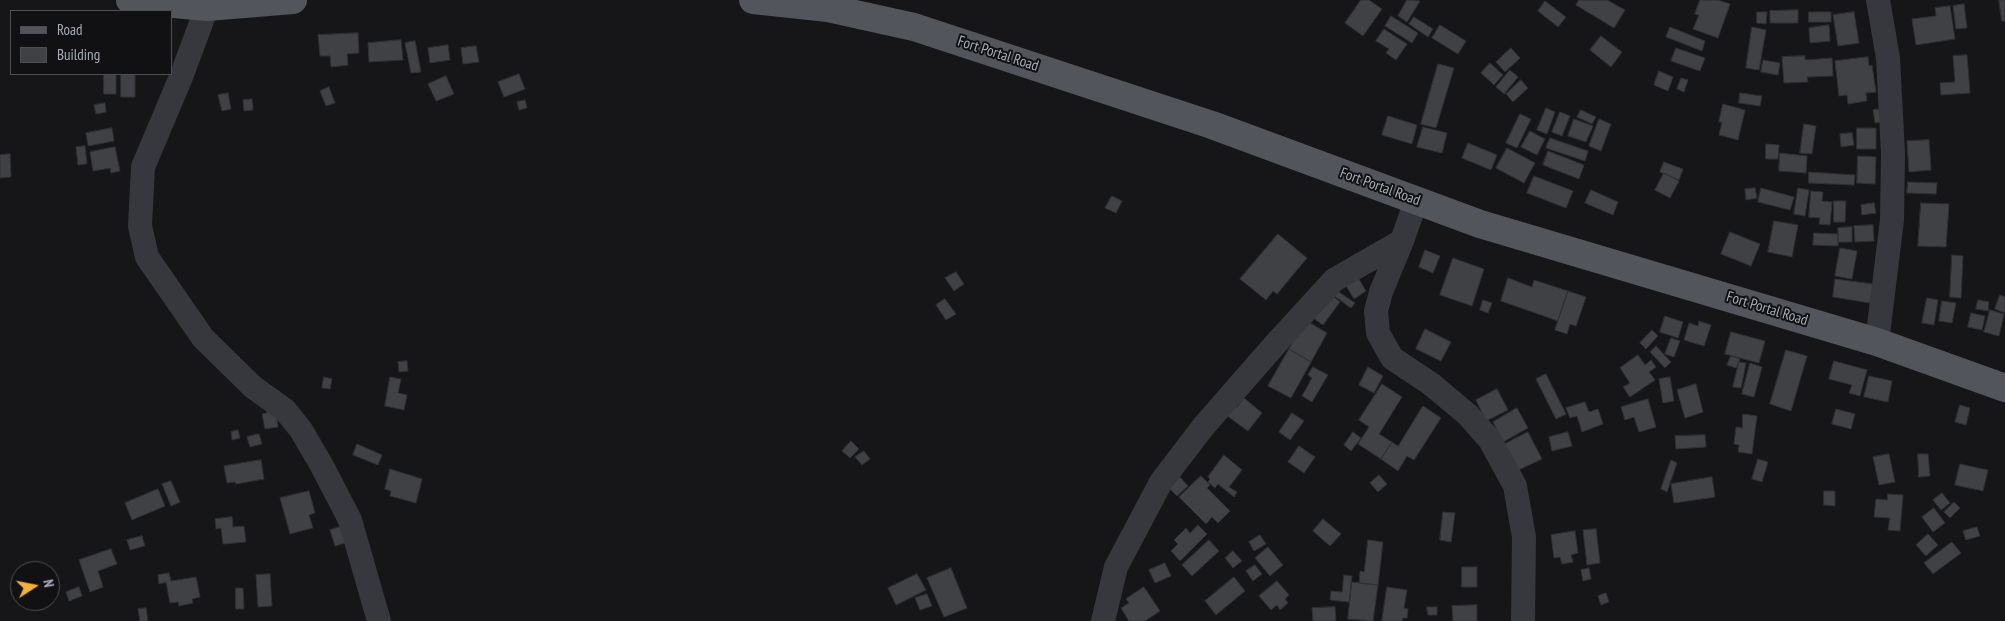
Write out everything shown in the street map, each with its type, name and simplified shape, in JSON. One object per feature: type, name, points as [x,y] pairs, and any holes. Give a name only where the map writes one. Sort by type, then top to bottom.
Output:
[{"type":"main road","points":[[130,0],[211,4],[293,0]]},
{"type":"main road","name":"Fort Portal Road","points":[[753,0],[828,8],[914,27],[1212,124],[1480,224],[1877,342],[2005,388]]},
{"type":"street","points":[[1877,342],[1892,220],[1893,153],[1888,58],[1878,0]]},
{"type":"street","points":[[211,4],[143,167],[140,226],[147,257],[203,338],[253,387],[285,410],[301,430],[350,520],[379,621]]},
{"type":"street","points":[[1416,200],[1381,292],[1376,311],[1378,332],[1392,358],[1431,384],[1474,422],[1490,440],[1515,486],[1524,537],[1523,621]]},
{"type":"street","points":[[1104,621],[1116,567],[1161,482],[1203,427],[1334,280],[1402,241]]},
{"type":"building","points":[[1361,0],[1369,0],[1382,9],[1363,36],[1345,23]]},
{"type":"building","points":[[1407,0],[1420,1],[1407,22],[1398,16]]},
{"type":"building","points":[[1579,0],[1607,0],[1625,10],[1614,28],[1576,5]]},
{"type":"building","points":[[1700,0],[1718,0],[1730,4],[1718,38],[1693,29],[1699,15],[1695,14]]},
{"type":"building","points":[[1999,0],[2005,0],[2005,21],[2002,21]]},
{"type":"building","points":[[1545,1],[1566,17],[1558,27],[1538,11]]},
{"type":"building","points":[[1964,4],[1967,28],[1956,29],[1953,6]]},
{"type":"building","points":[[1950,6],[1955,39],[1916,45],[1912,19],[1936,16],[1935,8]]},
{"type":"building","points":[[1798,10],[1798,23],[1770,23],[1770,11]]},
{"type":"building","points":[[1757,12],[1767,12],[1766,24],[1757,23]]},
{"type":"building","points":[[1809,12],[1831,12],[1831,22],[1809,22]]},
{"type":"building","points":[[1854,12],[1859,43],[1838,46],[1833,15]]},
{"type":"building","points":[[1391,16],[1418,33],[1412,43],[1385,26]]},
{"type":"building","points":[[1414,17],[1433,29],[1428,37],[1409,24]]},
{"type":"building","points":[[1440,25],[1466,41],[1458,54],[1432,38]]},
{"type":"building","points":[[1829,25],[1830,41],[1810,43],[1809,28]]},
{"type":"building","points":[[1670,27],[1705,41],[1702,51],[1666,37]]},
{"type":"building","points":[[1752,27],[1766,30],[1759,70],[1746,68]]},
{"type":"building","points":[[1384,29],[1407,44],[1396,60],[1386,53],[1389,49],[1376,41]]},
{"type":"building","points":[[358,33],[359,53],[347,54],[348,65],[331,67],[330,56],[320,56],[318,35]]},
{"type":"building","points":[[1601,36],[1622,52],[1611,67],[1590,50]]},
{"type":"building","points":[[401,40],[403,60],[369,62],[368,43]]},
{"type":"building","points":[[415,41],[421,72],[411,73],[405,43]]},
{"type":"building","points":[[448,45],[450,60],[430,63],[428,48]]},
{"type":"building","points":[[476,46],[479,62],[463,64],[461,48]]},
{"type":"building","points":[[1511,48],[1520,58],[1505,72],[1496,62]]},
{"type":"building","points":[[1676,48],[1705,58],[1700,71],[1671,61]]},
{"type":"building","points":[[1967,55],[1970,93],[1941,95],[1940,83],[1955,82],[1953,56]]},
{"type":"building","points":[[1805,56],[1805,60],[1832,58],[1833,76],[1807,77],[1808,82],[1784,83],[1782,57]]},
{"type":"building","points":[[1868,57],[1869,66],[1872,65],[1876,92],[1866,93],[1867,101],[1848,104],[1847,95],[1839,96],[1835,61]]},
{"type":"building","points":[[1763,60],[1780,63],[1778,75],[1761,72]]},
{"type":"building","points":[[1490,63],[1503,75],[1494,85],[1481,73]]},
{"type":"building","points":[[1438,64],[1454,68],[1436,128],[1421,124]]},
{"type":"building","points":[[1510,70],[1518,77],[1504,94],[1496,87]]},
{"type":"building","points":[[1659,71],[1673,77],[1668,91],[1654,85]]},
{"type":"building","points":[[519,74],[525,89],[504,97],[498,82]]},
{"type":"building","points":[[104,75],[116,75],[116,94],[104,94]]},
{"type":"building","points":[[121,75],[135,75],[135,97],[121,97]]},
{"type":"building","points":[[446,76],[454,94],[436,101],[428,84]]},
{"type":"building","points":[[1681,78],[1688,80],[1684,92],[1677,89]]},
{"type":"building","points":[[1521,80],[1528,88],[1513,102],[1506,94]]},
{"type":"building","points":[[329,87],[335,103],[326,106],[320,91]]},
{"type":"building","points":[[228,93],[231,109],[222,111],[218,95]]},
{"type":"building","points":[[1740,93],[1762,96],[1760,106],[1739,103]]},
{"type":"building","points":[[252,99],[253,110],[244,111],[243,100]]},
{"type":"building","points":[[525,100],[527,108],[519,110],[517,102]]},
{"type":"building","points":[[105,103],[106,112],[96,114],[94,105]]},
{"type":"building","points":[[1723,104],[1745,110],[1738,140],[1719,135],[1722,122],[1719,122]]},
{"type":"building","points":[[1546,108],[1555,112],[1547,134],[1537,130]]},
{"type":"building","points":[[1881,109],[1882,122],[1875,123],[1873,110]]},
{"type":"building","points":[[1581,110],[1596,117],[1592,124],[1577,117]]},
{"type":"building","points":[[1560,112],[1570,116],[1562,136],[1552,132]]},
{"type":"building","points":[[1520,114],[1531,119],[1517,148],[1506,143]]},
{"type":"building","points":[[1388,116],[1417,125],[1412,144],[1382,135]]},
{"type":"building","points":[[1574,119],[1593,126],[1586,142],[1568,136]]},
{"type":"building","points":[[1599,119],[1611,124],[1601,151],[1589,146]]},
{"type":"building","points":[[1804,124],[1816,126],[1812,154],[1800,153]]},
{"type":"building","points":[[1423,127],[1447,133],[1442,153],[1417,147]]},
{"type":"building","points":[[112,128],[114,141],[88,146],[86,133]]},
{"type":"building","points":[[1857,128],[1876,128],[1876,149],[1857,149]]},
{"type":"building","points":[[1530,131],[1545,139],[1537,155],[1521,147]]},
{"type":"building","points":[[1852,133],[1854,145],[1841,147],[1840,134]]},
{"type":"building","points":[[1550,138],[1588,151],[1585,161],[1546,148]]},
{"type":"building","points":[[1929,140],[1931,170],[1909,172],[1907,141]]},
{"type":"building","points":[[1468,143],[1497,155],[1491,170],[1462,158]]},
{"type":"building","points":[[1766,144],[1779,145],[1778,159],[1766,159]]},
{"type":"building","points":[[85,146],[87,164],[78,165],[76,147]]},
{"type":"building","points":[[115,147],[120,171],[111,173],[110,168],[93,171],[90,152]]},
{"type":"building","points":[[1507,148],[1535,163],[1524,183],[1496,168]]},
{"type":"building","points":[[1548,151],[1584,165],[1579,179],[1543,165]]},
{"type":"building","points":[[1780,153],[1807,156],[1806,173],[1779,171]]},
{"type":"building","points":[[10,154],[11,177],[0,178],[0,155]]},
{"type":"building","points":[[1858,156],[1876,157],[1875,184],[1857,183]]},
{"type":"building","points":[[1664,162],[1683,169],[1679,180],[1660,172]]},
{"type":"building","points":[[1809,172],[1855,175],[1854,185],[1809,183]]},
{"type":"building","points":[[1664,173],[1679,181],[1670,198],[1655,190]]},
{"type":"building","points":[[1534,176],[1573,191],[1566,208],[1527,193]]},
{"type":"building","points":[[1908,182],[1937,183],[1936,194],[1907,193]]},
{"type":"building","points":[[1755,188],[1757,198],[1746,200],[1745,189]]},
{"type":"building","points":[[1761,188],[1794,197],[1790,210],[1758,202]]},
{"type":"building","points":[[1798,188],[1809,190],[1805,216],[1794,214]]},
{"type":"building","points":[[1591,190],[1618,202],[1613,215],[1585,203]]},
{"type":"building","points":[[1811,191],[1823,192],[1822,201],[1832,202],[1830,225],[1819,224],[1820,218],[1809,217]]},
{"type":"building","points":[[1112,196],[1122,201],[1116,213],[1105,208]]},
{"type":"building","points":[[1834,201],[1846,201],[1845,222],[1834,222]]},
{"type":"building","points":[[1874,203],[1876,213],[1862,215],[1861,205]]},
{"type":"building","points":[[1921,203],[1949,204],[1946,247],[1918,246]]},
{"type":"building","points":[[1774,221],[1798,225],[1792,257],[1768,252]]},
{"type":"building","points":[[1873,225],[1874,241],[1855,242],[1854,226]]},
{"type":"building","points":[[1852,227],[1852,242],[1838,242],[1838,228]]},
{"type":"building","points":[[1730,232],[1760,244],[1751,266],[1721,254]]},
{"type":"building","points":[[1814,233],[1838,234],[1838,246],[1813,245]]},
{"type":"building","points":[[1278,234],[1307,258],[1277,294],[1273,291],[1266,300],[1240,279]]},
{"type":"building","points":[[1840,248],[1857,251],[1852,279],[1835,276]]},
{"type":"building","points":[[1425,250],[1440,256],[1433,273],[1419,267]]},
{"type":"building","points":[[1952,255],[1963,256],[1961,298],[1950,297]]},
{"type":"building","points":[[1453,258],[1484,269],[1472,306],[1440,295]]},
{"type":"building","points":[[956,272],[964,284],[954,291],[945,278]]},
{"type":"building","points":[[1357,276],[1366,291],[1354,299],[1345,284]]},
{"type":"building","points":[[1508,278],[1532,287],[1534,280],[1568,291],[1558,321],[1501,301]]},
{"type":"building","points":[[1835,279],[1873,284],[1870,303],[1833,297]]},
{"type":"building","points":[[1336,290],[1355,303],[1351,308],[1333,295]]},
{"type":"building","points":[[1568,291],[1586,297],[1576,326],[1570,324],[1567,334],[1555,330]]},
{"type":"building","points":[[1330,294],[1340,302],[1323,325],[1312,317]]},
{"type":"building","points":[[2000,295],[2005,297],[2005,313],[1995,309]]},
{"type":"building","points":[[1927,298],[1938,300],[1934,325],[1922,323]]},
{"type":"building","points":[[945,299],[956,314],[946,320],[936,305]]},
{"type":"building","points":[[1483,300],[1492,303],[1488,313],[1480,310]]},
{"type":"building","points":[[1978,300],[1989,302],[1988,311],[1976,309]]},
{"type":"building","points":[[1942,301],[1956,303],[1952,323],[1939,321]]},
{"type":"building","points":[[1990,310],[2004,314],[1999,336],[1984,332]]},
{"type":"building","points":[[1971,313],[1985,316],[1982,330],[1968,327]]},
{"type":"building","points":[[1665,316],[1683,322],[1678,338],[1660,332]]},
{"type":"building","points":[[1305,320],[1327,333],[1311,362],[1289,349]]},
{"type":"building","points":[[1699,321],[1711,325],[1704,346],[1684,340],[1689,323],[1698,326]]},
{"type":"building","points":[[1425,329],[1451,342],[1441,361],[1416,349]]},
{"type":"building","points":[[1652,330],[1658,336],[1646,349],[1640,343]]},
{"type":"building","points":[[1731,332],[1765,341],[1759,363],[1725,354]]},
{"type":"building","points":[[1671,338],[1680,341],[1674,357],[1665,354]]},
{"type":"building","points":[[1656,346],[1671,362],[1665,368],[1650,352]]},
{"type":"building","points":[[1289,349],[1311,362],[1291,398],[1268,386]]},
{"type":"building","points":[[1786,350],[1807,356],[1791,411],[1770,404]]},
{"type":"building","points":[[1638,355],[1645,365],[1651,360],[1656,367],[1649,372],[1655,380],[1630,397],[1623,387],[1630,383],[1620,368]]},
{"type":"building","points":[[1731,356],[1740,359],[1736,368],[1727,365]]},
{"type":"building","points":[[407,361],[408,371],[399,372],[398,362]]},
{"type":"building","points":[[1834,361],[1867,370],[1860,396],[1849,393],[1852,385],[1829,379]]},
{"type":"building","points":[[1739,362],[1746,363],[1741,388],[1733,387]]},
{"type":"building","points":[[1750,363],[1762,367],[1754,397],[1742,394]]},
{"type":"building","points":[[1313,367],[1328,375],[1312,402],[1302,396],[1312,378],[1308,375]]},
{"type":"building","points":[[1368,367],[1383,376],[1374,393],[1359,385]]},
{"type":"building","points":[[1546,374],[1566,414],[1556,419],[1536,379]]},
{"type":"building","points":[[1869,376],[1892,381],[1888,402],[1864,397]]},
{"type":"building","points":[[324,377],[332,379],[330,389],[322,388]]},
{"type":"building","points":[[390,377],[401,379],[398,393],[407,395],[404,410],[385,406]]},
{"type":"building","points":[[1670,377],[1674,401],[1663,403],[1659,379]]},
{"type":"building","points":[[1382,384],[1402,397],[1379,434],[1392,442],[1381,459],[1358,444],[1369,427],[1359,420]]},
{"type":"building","points":[[1696,384],[1703,412],[1685,418],[1677,390]]},
{"type":"building","points":[[1497,389],[1508,410],[1486,421],[1476,400]]},
{"type":"building","points":[[1244,398],[1262,413],[1248,431],[1226,415],[1234,404],[1237,407]]},
{"type":"building","points":[[1648,399],[1656,427],[1639,432],[1634,417],[1625,420],[1621,407]]},
{"type":"building","points":[[1585,402],[1589,412],[1598,409],[1603,424],[1582,432],[1577,416],[1570,418],[1566,408]]},
{"type":"building","points":[[275,404],[278,427],[265,429],[262,414],[267,413],[265,405]]},
{"type":"building","points":[[1960,405],[1970,408],[1966,425],[1955,422]]},
{"type":"building","points":[[1423,406],[1441,418],[1414,460],[1407,456],[1398,471],[1381,459],[1392,442],[1398,446]]},
{"type":"building","points":[[1517,408],[1528,428],[1503,442],[1493,422]]},
{"type":"building","points":[[1836,409],[1855,414],[1851,429],[1832,424]]},
{"type":"building","points":[[1292,413],[1304,421],[1290,440],[1279,432]]},
{"type":"building","points":[[1743,414],[1757,416],[1752,454],[1738,452],[1739,445],[1734,444],[1736,427],[1742,428]]},
{"type":"building","points":[[238,430],[240,438],[232,440],[231,432]]},
{"type":"building","points":[[1353,432],[1361,438],[1351,451],[1344,445]]},
{"type":"building","points":[[1528,432],[1542,459],[1514,472],[1501,446]]},
{"type":"building","points":[[1568,432],[1572,446],[1552,451],[1549,437]]},
{"type":"building","points":[[259,434],[262,444],[250,447],[247,437]]},
{"type":"building","points":[[1705,435],[1706,447],[1676,449],[1675,436]]},
{"type":"building","points":[[851,441],[859,449],[850,458],[842,451]]},
{"type":"building","points":[[357,444],[382,455],[378,465],[353,455]]},
{"type":"building","points":[[1299,446],[1315,457],[1304,473],[1288,462]]},
{"type":"building","points":[[864,451],[870,459],[862,465],[855,457]]},
{"type":"building","points":[[1889,454],[1895,482],[1879,485],[1873,457]]},
{"type":"building","points":[[1918,454],[1928,454],[1930,476],[1919,477]]},
{"type":"building","points":[[1224,455],[1242,470],[1229,487],[1237,492],[1234,497],[1218,484],[1215,488],[1208,482],[1210,479],[1208,477]]},
{"type":"building","points":[[1758,459],[1768,462],[1762,482],[1752,479]]},
{"type":"building","points":[[261,460],[264,479],[236,484],[235,482],[227,483],[224,466]]},
{"type":"building","points":[[1671,460],[1677,463],[1667,492],[1661,489]]},
{"type":"building","points":[[1960,464],[1988,470],[1983,491],[1955,485]]},
{"type":"building","points":[[390,469],[422,479],[416,503],[390,496],[391,491],[385,489]]},
{"type":"building","points":[[1379,475],[1387,484],[1378,492],[1370,483]]},
{"type":"building","points":[[1179,476],[1188,486],[1177,496],[1168,487]]},
{"type":"building","points":[[1201,476],[1210,485],[1207,488],[1230,511],[1218,523],[1212,517],[1206,524],[1179,497]]},
{"type":"building","points":[[1712,477],[1715,497],[1674,503],[1671,484]]},
{"type":"building","points":[[171,481],[180,502],[171,506],[162,484]]},
{"type":"building","points":[[158,489],[165,506],[132,520],[125,503]]},
{"type":"building","points":[[309,491],[315,513],[309,515],[313,528],[290,534],[280,498]]},
{"type":"building","points":[[1824,491],[1835,491],[1835,506],[1824,505]]},
{"type":"building","points":[[1942,493],[1950,503],[1941,510],[1933,500]]},
{"type":"building","points":[[1888,494],[1903,495],[1900,531],[1888,530],[1890,518],[1874,517],[1876,499],[1887,500]]},
{"type":"building","points":[[1954,502],[1960,508],[1950,518],[1944,512]]},
{"type":"building","points":[[1934,508],[1945,523],[1933,532],[1922,517]]},
{"type":"building","points":[[1443,512],[1455,513],[1451,542],[1440,540]]},
{"type":"building","points":[[232,517],[233,527],[244,526],[246,542],[223,544],[221,528],[216,529],[215,519]]},
{"type":"building","points":[[1323,519],[1341,534],[1330,546],[1313,531]]},
{"type":"building","points":[[350,524],[355,540],[335,546],[330,530]]},
{"type":"building","points":[[1198,525],[1207,534],[1180,561],[1171,551],[1178,544],[1174,540],[1186,528],[1190,533]]},
{"type":"building","points":[[1977,527],[1980,536],[1966,540],[1963,531]]},
{"type":"building","points":[[1596,529],[1600,563],[1587,565],[1583,530]]},
{"type":"building","points":[[1575,531],[1578,553],[1571,555],[1573,562],[1562,564],[1560,557],[1554,558],[1551,535]]},
{"type":"building","points":[[1928,534],[1938,545],[1926,556],[1916,545]]},
{"type":"building","points":[[1260,535],[1266,544],[1254,551],[1249,542]]},
{"type":"building","points":[[142,536],[145,546],[130,550],[127,540]]},
{"type":"building","points":[[1209,540],[1219,551],[1192,576],[1182,565]]},
{"type":"building","points":[[1368,540],[1383,542],[1378,585],[1359,583],[1360,571],[1364,572]]},
{"type":"building","points":[[1952,542],[1961,553],[1933,574],[1924,563]]},
{"type":"building","points":[[1268,547],[1283,565],[1270,576],[1255,558]]},
{"type":"building","points":[[111,549],[117,564],[98,571],[103,587],[90,592],[79,560]]},
{"type":"building","points":[[1233,551],[1242,561],[1233,568],[1225,558]]},
{"type":"building","points":[[1165,563],[1171,576],[1155,583],[1149,570]]},
{"type":"building","points":[[1255,565],[1262,574],[1253,581],[1246,571]]},
{"type":"building","points":[[1462,567],[1477,567],[1477,587],[1462,587]]},
{"type":"building","points":[[951,568],[967,608],[944,617],[927,578]]},
{"type":"building","points":[[1589,568],[1591,579],[1583,581],[1581,570]]},
{"type":"building","points":[[169,573],[171,581],[196,577],[200,597],[192,599],[193,603],[179,606],[178,602],[170,603],[166,582],[159,584],[158,575]]},
{"type":"building","points":[[270,574],[272,606],[258,607],[256,575]]},
{"type":"building","points":[[917,574],[926,590],[896,605],[888,588]]},
{"type":"building","points":[[1344,575],[1352,576],[1349,602],[1330,600],[1331,591],[1342,592]]},
{"type":"building","points":[[1234,577],[1245,591],[1216,615],[1205,601]]},
{"type":"building","points":[[1277,581],[1289,595],[1285,599],[1288,603],[1280,610],[1277,605],[1271,610],[1259,596]]},
{"type":"building","points":[[1352,582],[1378,585],[1373,621],[1348,619]]},
{"type":"building","points":[[79,587],[82,596],[69,601],[66,592]]},
{"type":"building","points":[[1144,587],[1160,611],[1145,621],[1129,621],[1121,608],[1129,603],[1126,599]]},
{"type":"building","points":[[1387,587],[1407,590],[1404,608],[1408,609],[1407,618],[1403,618],[1402,621],[1382,621]]},
{"type":"building","points":[[236,588],[243,588],[244,609],[236,609]]},
{"type":"building","points":[[1606,593],[1609,602],[1601,605],[1598,596]]},
{"type":"building","points":[[927,594],[932,606],[920,610],[915,598]]},
{"type":"building","points":[[1477,605],[1477,621],[1453,621],[1452,606]]},
{"type":"building","points":[[1335,607],[1336,621],[1313,621],[1312,608]]},
{"type":"building","points":[[1427,607],[1437,607],[1437,615],[1428,615]]},
{"type":"building","points":[[146,608],[148,621],[140,621],[138,609]]}]
